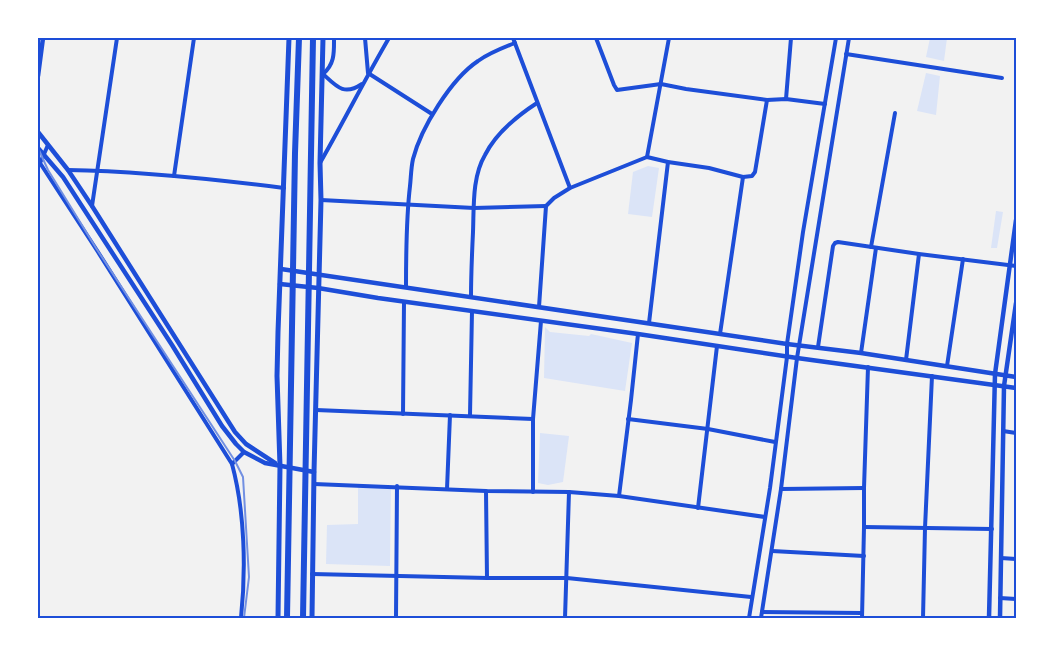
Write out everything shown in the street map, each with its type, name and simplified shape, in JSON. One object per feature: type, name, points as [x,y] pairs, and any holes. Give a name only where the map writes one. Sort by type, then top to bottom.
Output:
[{"type":"highway","points":[[288,618],[295,153],[299,38]]},
{"type":"highway","points":[[303,618],[313,38]]},
{"type":"main road","points":[[278,618],[280,466],[277,376],[289,38]]},
{"type":"main road","points":[[312,618],[324,38]]},
{"type":"street","points":[[38,76],[43,38]]},
{"type":"street","points":[[92,206],[117,38]]},
{"type":"street","points":[[174,176],[194,38]]},
{"type":"street","points":[[334,38],[334,57],[332,64],[324,74],[344,90],[351,90],[363,83]]},
{"type":"street","points":[[365,38],[369,73]]},
{"type":"street","points":[[320,163],[389,38]]},
{"type":"street","points":[[513,38],[570,188]]},
{"type":"street","points":[[596,38],[617,90],[661,84],[767,100],[786,99],[825,104]]},
{"type":"street","points":[[647,157],[669,38]]},
{"type":"street","points":[[786,99],[791,38]]},
{"type":"street","points":[[749,618],[776,442],[803,232],[836,38],[829,38]]},
{"type":"street","points":[[761,618],[782,489],[797,358],[849,38]]},
{"type":"street","points":[[406,287],[408,204],[413,160],[419,143],[432,114],[462,75],[475,62],[515,43]]},
{"type":"street","points":[[846,54],[1002,78]]},
{"type":"street","points":[[369,73],[432,114]]},
{"type":"street","points":[[540,307],[546,206],[554,198],[570,188],[647,157],[709,168],[743,177],[752,176],[755,172],[767,100]]},
{"type":"street","points":[[471,297],[477,171],[485,154],[512,122],[537,103]]},
{"type":"street","points":[[861,352],[874,248],[895,114]]},
{"type":"street","points":[[38,132],[68,170],[92,206],[235,432],[246,444],[280,466]]},
{"type":"street","points":[[48,145],[39,164],[98,252],[232,464],[240,510],[244,573],[241,618]]},
{"type":"street","points":[[38,148],[63,177],[222,426],[244,452],[265,463],[314,472]]},
{"type":"street","points":[[648,323],[668,162]]},
{"type":"street","points":[[68,170],[174,176],[284,188]]},
{"type":"street","points":[[720,334],[743,177]]},
{"type":"street","points":[[321,200],[474,208],[546,206]]},
{"type":"street","points":[[989,618],[995,374],[1017,220]]},
{"type":"street","points":[[818,348],[835,243],[1017,266]]},
{"type":"street","points":[[906,360],[919,254]]},
{"type":"street","points":[[947,366],[963,259]]},
{"type":"street","points":[[281,269],[1017,376]]},
{"type":"street","points":[[280,284],[1017,388]]},
{"type":"street","points":[[403,414],[404,302]]},
{"type":"street","points":[[1000,618],[1005,375],[1017,303]]},
{"type":"street","points":[[470,415],[472,311]]},
{"type":"street","points":[[533,492],[533,418],[541,321]]},
{"type":"street","points":[[619,496],[638,334]]},
{"type":"street","points":[[698,508],[717,346]]},
{"type":"street","points":[[762,612],[862,616],[868,368]]},
{"type":"street","points":[[923,618],[932,376]]},
{"type":"street","points":[[315,410],[533,418]]},
{"type":"street","points":[[447,489],[450,415]]},
{"type":"street","points":[[628,419],[708,429],[776,442]]},
{"type":"street","points":[[1003,431],[1017,433]]},
{"type":"street","points":[[232,464],[244,452]]},
{"type":"street","points":[[313,484],[569,492],[619,496],[765,517]]},
{"type":"street","points":[[396,618],[397,486]]},
{"type":"street","points":[[782,489],[864,488]]},
{"type":"street","points":[[486,491],[487,578]]},
{"type":"street","points":[[565,618],[569,492]]},
{"type":"street","points":[[864,527],[992,529]]},
{"type":"street","points":[[772,551],[864,556]]},
{"type":"street","points":[[1001,558],[1017,559]]},
{"type":"street","points":[[312,574],[567,578],[751,597]]},
{"type":"street","points":[[1000,598],[1017,599]]},
{"type":"shaded area","points":[[930,38],[947,38],[944,61],[926,57]]},
{"type":"shaded area","points":[[926,73],[940,76],[936,115],[917,111]]},
{"type":"shaded area","points":[[648,166],[659,168],[652,217],[628,214],[633,172]]},
{"type":"shaded area","points":[[996,211],[1003,212],[997,248],[991,248]]},
{"type":"shaded area","points":[[545,327],[550,332],[589,336],[591,334],[632,343],[625,391],[544,378]]},
{"type":"shaded area","points":[[540,433],[569,436],[563,482],[548,485],[538,483]]},
{"type":"shaded area","points":[[358,486],[391,488],[390,566],[326,564],[327,525],[358,524]]},
{"type":"railway","points":[[38,148],[48,170],[96,248],[235,461],[243,477],[249,577],[244,618]]}]
